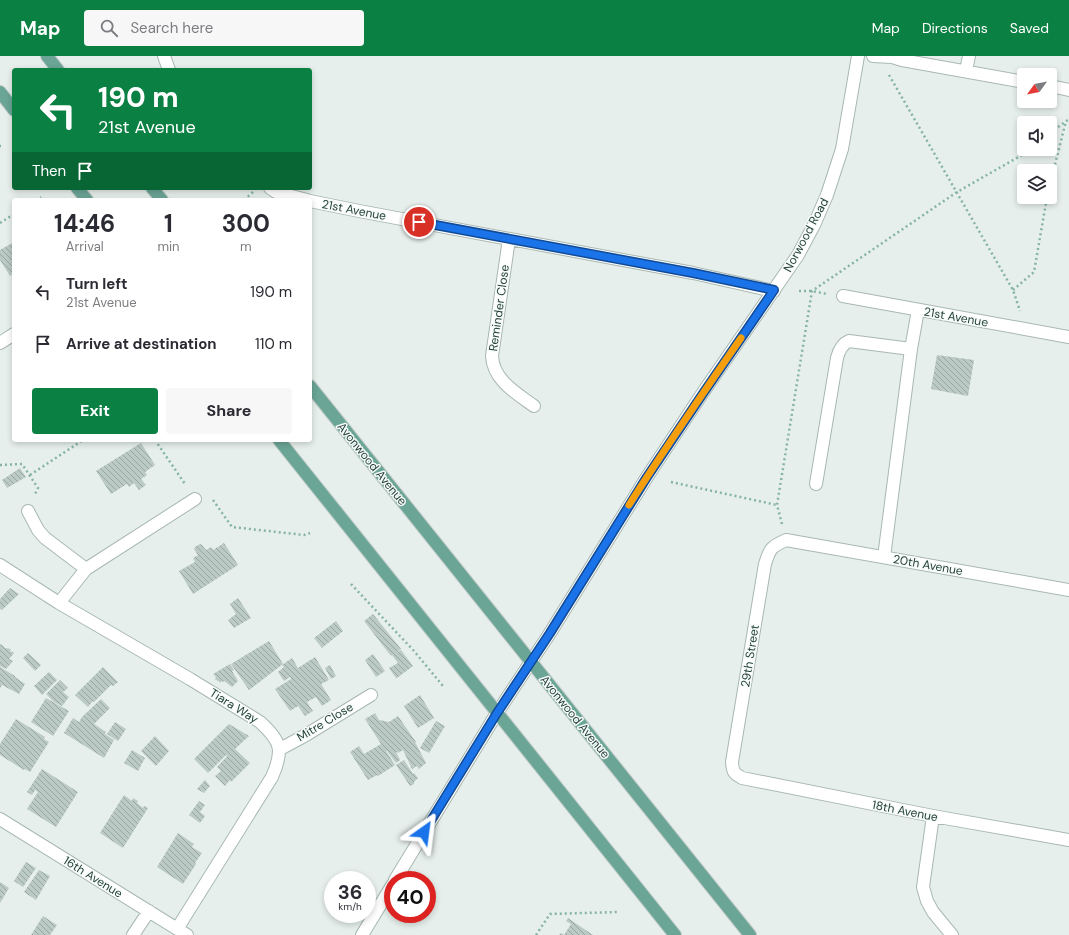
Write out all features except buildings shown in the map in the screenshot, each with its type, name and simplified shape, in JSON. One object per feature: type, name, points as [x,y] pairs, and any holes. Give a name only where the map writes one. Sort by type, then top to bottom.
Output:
[{"type":"main road","points":[[47,56],[56,68]]},
{"type":"main road","points":[[0,92],[12,107]]},
{"type":"main road","points":[[79,190],[85,198]]},
{"type":"main road","points":[[154,190],[160,198]]},
{"type":"main road","name":"Avonwood Avenue","points":[[312,389],[750,935]]},
{"type":"main road","points":[[280,442],[675,935]]},
{"type":"street","points":[[164,56],[168,68]]},
{"type":"street","name":"Norwood Road","points":[[400,871],[497,713],[530,661],[550,633],[647,477],[798,255],[814,225],[827,195],[842,149],[858,56]]},
{"type":"street","points":[[873,56],[892,57],[1017,81]]},
{"type":"street","points":[[966,71],[969,56]]},
{"type":"street","points":[[1057,87],[1069,90]]},
{"type":"street","name":"21st Avenue","points":[[273,190],[301,198]]},
{"type":"street","name":"21st Avenue","points":[[312,201],[359,211],[693,273],[774,290]]},
{"type":"street","name":"Reminder Close","points":[[509,239],[492,364],[498,377],[511,390],[534,406]]},
{"type":"street","name":"21st Avenue","points":[[844,296],[1069,337]]},
{"type":"street","points":[[884,557],[911,349],[918,310]]},
{"type":"street","points":[[0,343],[12,335]]},
{"type":"street","points":[[816,484],[837,358],[842,346],[849,341],[911,349]]},
{"type":"street","points":[[59,603],[86,569],[196,499]]},
{"type":"street","points":[[28,511],[38,530],[45,538],[86,569]]},
{"type":"street","name":"20th Avenue","points":[[786,540],[1069,590]]},
{"type":"street","name":"29th Street","points":[[742,778],[733,771],[732,762],[765,564],[768,554],[772,548],[786,540]]},
{"type":"street","name":"Tiara Way","points":[[0,565],[59,603],[190,679],[260,722],[268,730],[280,748]]},
{"type":"street","name":"Mitre Close","points":[[280,748],[306,735],[371,695]]},
{"type":"street","points":[[182,932],[272,777],[279,759],[280,748]]},
{"type":"street","name":"18th Avenue","points":[[742,778],[933,816],[1069,840]]},
{"type":"street","points":[[933,816],[923,887],[930,906],[952,935]]},
{"type":"street","name":"16th Avenue","points":[[0,819],[182,932]]},
{"type":"street","points":[[362,935],[384,899]]},
{"type":"street","points":[[133,935],[149,911]]},
{"type":"path","points":[[889,75],[1013,290],[1025,329]]},
{"type":"path","points":[[1057,128],[1068,120]]},
{"type":"path","points":[[1056,164],[1068,120]]},
{"type":"path","points":[[671,482],[777,505],[812,291],[957,192],[1020,156]]},
{"type":"path","points":[[246,198],[256,190]]},
{"type":"path","points":[[1013,290],[1034,272],[1046,204]]},
{"type":"path","points":[[0,223],[12,215]]},
{"type":"path","points":[[799,291],[812,291],[844,296]]},
{"type":"path","points":[[30,476],[81,442]]},
{"type":"path","points":[[156,442],[196,499],[208,492],[232,527],[304,535],[310,533]]},
{"type":"path","points":[[0,465],[22,464],[38,488],[28,511]]},
{"type":"path","points":[[351,584],[414,651],[443,686]]},
{"type":"path","points":[[536,935],[550,914],[618,912]]},
{"type":"slow traffic","points":[[629,505],[741,338]]},
{"type":"route","points":[[419,222],[693,273],[774,290],[647,477],[550,633],[530,661],[497,713],[424,832]]}]
